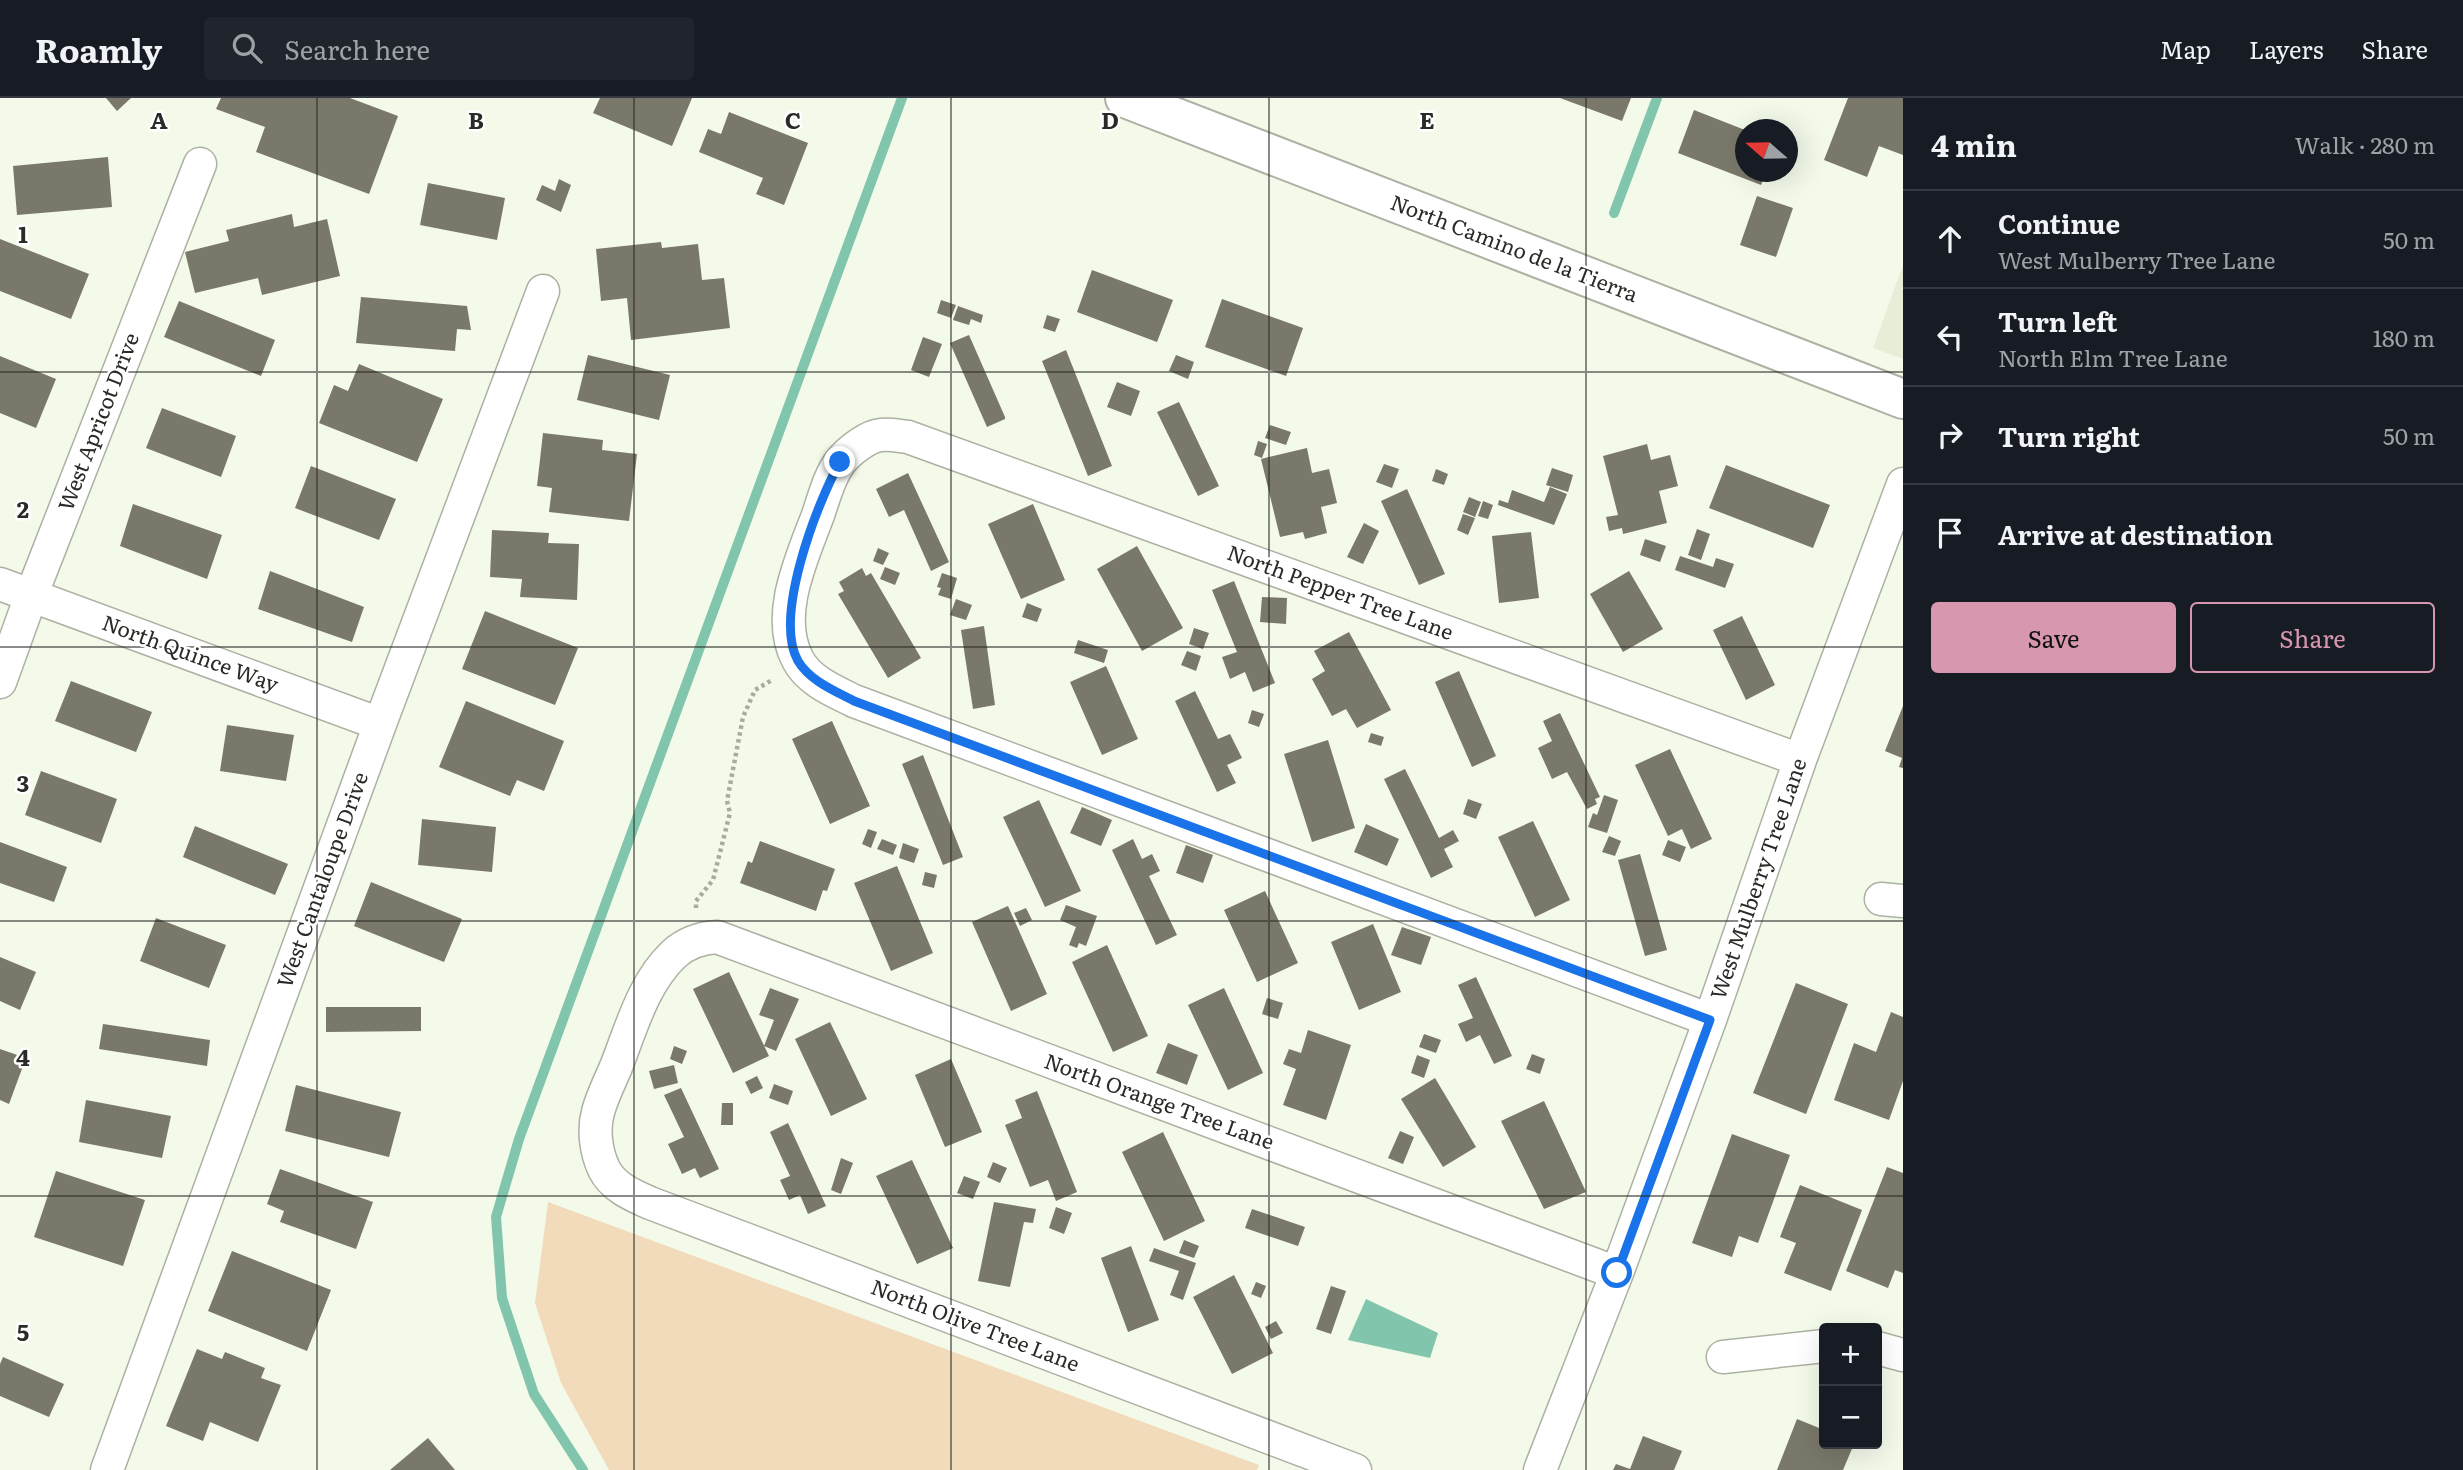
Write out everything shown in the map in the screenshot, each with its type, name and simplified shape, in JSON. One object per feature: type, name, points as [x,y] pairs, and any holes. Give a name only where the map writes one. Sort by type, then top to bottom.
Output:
[{"type":"street","name":"North Camino de la Tierra","points":[[1125,98],[1903,399]]},
{"type":"street","name":"West Apricot Drive","points":[[0,681],[200,164]]},
{"type":"street","name":"West Cantaloupe Drive","points":[[107,1470],[380,724],[543,291]]},
{"type":"street","name":"North Pepper Tree Lane","points":[[799,662],[789,634],[790,604],[800,564],[831,477],[840,462],[853,449],[878,435],[908,436],[1800,760]]},
{"type":"street","name":"West Mulberry Tree Lane","points":[[1540,1470],[1617,1273],[1710,1020],[1800,760],[1903,484]]},
{"type":"street","name":"North Quince Way","points":[[0,584],[380,724]]},
{"type":"street","points":[[799,662],[822,685],[854,701],[1710,1020]]},
{"type":"street","name":"North Orange Tree Lane","points":[[699,938],[718,937],[1617,1273]]},
{"type":"street","name":"North Olive Tree Lane","points":[[699,938],[675,953],[655,976],[642,1001],[598,1112],[596,1145],[603,1167],[612,1181],[650,1203],[1355,1470]]},
{"type":"street","points":[[1723,1357],[1819,1347]]},
{"type":"street","points":[[1882,1350],[1903,1355]]},
{"type":"path","points":[[699,938],[696,901],[713,880],[730,813],[727,801],[743,717],[755,690],[799,662]]},
{"type":"shaded area","points":[[1903,265],[1903,359],[1873,348]]},
{"type":"shaded area","points":[[548,1202],[1259,1465],[1257,1470],[609,1470],[561,1383],[535,1303]]},
{"type":"shaded area","points":[[1366,1299],[1438,1333],[1430,1358],[1348,1340]]},
{"type":"building","points":[[106,98],[131,98],[117,111]]},
{"type":"building","points":[[221,98],[350,98],[398,116],[369,194],[256,152],[265,127],[216,109]]},
{"type":"building","points":[[600,98],[692,98],[672,146],[593,113]]},
{"type":"building","points":[[1560,98],[1631,98],[1622,121]]},
{"type":"building","points":[[1848,98],[1903,98],[1903,155],[1879,146],[1867,177],[1824,160]]},
{"type":"building","points":[[1694,110],[1735,126],[1735,175],[1678,153]]},
{"type":"building","points":[[729,112],[808,143],[784,205],[756,194],[763,178],[699,152],[708,129],[721,134]]},
{"type":"building","points":[[108,157],[112,207],[17,215],[13,166]]},
{"type":"building","points":[[559,179],[571,185],[561,212],[536,200],[542,185],[555,191]]},
{"type":"building","points":[[428,183],[505,198],[497,240],[420,225]]},
{"type":"building","points":[[1757,196],[1793,208],[1776,257],[1740,245]]},
{"type":"building","points":[[292,214],[294,227],[327,219],[340,276],[262,295],[258,278],[195,293],[185,252],[229,241],[226,230]]},
{"type":"building","points":[[0,239],[89,274],[71,319],[0,291]]},
{"type":"building","points":[[661,242],[662,248],[698,244],[702,280],[724,278],[730,328],[631,340],[627,298],[601,301],[596,249]]},
{"type":"building","points":[[1092,270],[1173,300],[1157,342],[1077,312]]},
{"type":"building","points":[[361,297],[467,306],[471,330],[457,329],[455,351],[356,343]]},
{"type":"building","points":[[1222,299],[1303,328],[1286,376],[1205,347]]},
{"type":"building","points":[[941,300],[956,305],[951,318],[937,313]]},
{"type":"building","points":[[179,301],[275,340],[261,376],[164,337]]},
{"type":"building","points":[[958,306],[983,315],[981,323],[971,319],[969,325],[953,320]]},
{"type":"building","points":[[1047,315],[1060,319],[1055,332],[1043,328]]},
{"type":"building","points":[[969,335],[1005,417],[987,427],[950,343]]},
{"type":"building","points":[[923,337],[942,344],[929,377],[911,370]]},
{"type":"building","points":[[1066,350],[1112,466],[1088,476],[1042,361]]},
{"type":"building","points":[[588,355],[670,375],[659,420],[577,400]]},
{"type":"building","points":[[1176,355],[1194,362],[1188,379],[1169,371]]},
{"type":"building","points":[[0,356],[56,379],[36,428],[0,413]]},
{"type":"building","points":[[359,364],[443,399],[417,462],[319,423],[334,385],[348,391]]},
{"type":"building","points":[[1117,382],[1140,391],[1131,416],[1107,407]]},
{"type":"building","points":[[1179,402],[1219,486],[1198,496],[1157,412]]},
{"type":"building","points":[[162,408],[236,436],[221,477],[146,448]]},
{"type":"building","points":[[1270,425],[1291,432],[1286,445],[1265,438]]},
{"type":"building","points":[[543,433],[603,440],[602,450],[637,454],[629,521],[549,512],[552,488],[537,486]]},
{"type":"building","points":[[1258,441],[1267,444],[1262,458],[1254,455]]},
{"type":"building","points":[[1647,444],[1651,460],[1670,455],[1678,486],[1659,491],[1667,523],[1623,534],[1622,528],[1609,531],[1606,517],[1618,515],[1603,456]]},
{"type":"building","points":[[1307,448],[1312,473],[1329,469],[1337,503],[1321,507],[1327,533],[1305,539],[1303,532],[1280,537],[1261,459]]},
{"type":"building","points":[[1384,464],[1399,469],[1392,488],[1376,482]]},
{"type":"building","points":[[1726,465],[1830,505],[1813,548],[1709,508]]},
{"type":"building","points":[[311,466],[396,499],[379,540],[295,508]]},
{"type":"building","points":[[1552,468],[1573,475],[1568,492],[1546,485]]},
{"type":"building","points":[[1436,469],[1448,474],[1444,485],[1432,481]]},
{"type":"building","points":[[908,473],[949,562],[931,571],[904,510],[889,517],[876,489]]},
{"type":"building","points":[[1550,487],[1567,494],[1554,525],[1498,505],[1499,500],[1508,503],[1512,490],[1544,502]]},
{"type":"building","points":[[1407,489],[1445,574],[1419,585],[1381,501]]},
{"type":"building","points":[[1469,497],[1481,502],[1475,517],[1463,512]]},
{"type":"building","points":[[1483,501],[1493,505],[1488,519],[1478,516]]},
{"type":"building","points":[[133,504],[222,535],[207,579],[120,546]]},
{"type":"building","points":[[1033,504],[1065,580],[1021,599],[988,524]]},
{"type":"building","points":[[1463,514],[1475,518],[1468,535],[1457,530]]},
{"type":"building","points":[[1364,523],[1379,531],[1363,564],[1347,557]]},
{"type":"building","points":[[1697,529],[1710,534],[1701,560],[1688,555]]},
{"type":"building","points":[[492,530],[549,533],[548,543],[579,544],[577,600],[520,597],[522,579],[490,577]]},
{"type":"building","points":[[1531,532],[1539,598],[1499,603],[1492,536]]},
{"type":"building","points":[[1645,539],[1666,546],[1660,562],[1640,555]]},
{"type":"building","points":[[1137,546],[1183,628],[1142,651],[1097,569]]},
{"type":"building","points":[[878,548],[889,553],[883,565],[873,561]]},
{"type":"building","points":[[1680,556],[1713,567],[1716,558],[1734,564],[1725,588],[1675,570]]},
{"type":"building","points":[[885,567],[900,573],[895,585],[880,579]]},
{"type":"building","points":[[862,568],[866,576],[871,573],[921,658],[888,678],[838,594],[844,591],[839,582]]},
{"type":"building","points":[[270,571],[364,607],[352,642],[258,609]]},
{"type":"building","points":[[1629,571],[1663,629],[1623,652],[1590,594]]},
{"type":"building","points":[[942,573],[957,578],[951,599],[938,595],[941,588],[937,587]]},
{"type":"building","points":[[1234,581],[1275,683],[1253,692],[1245,672],[1230,679],[1222,657],[1237,652],[1212,590]]},
{"type":"building","points":[[1262,597],[1287,598],[1286,624],[1260,622]]},
{"type":"building","points":[[956,599],[972,605],[966,620],[950,615]]},
{"type":"building","points":[[1027,603],[1042,609],[1037,622],[1022,617]]},
{"type":"building","points":[[485,611],[578,648],[555,705],[462,669]]},
{"type":"building","points":[[1742,616],[1775,685],[1746,700],[1713,630]]},
{"type":"building","points":[[984,626],[995,705],[973,709],[961,630]]},
{"type":"building","points":[[1194,628],[1209,633],[1203,649],[1189,644]]},
{"type":"building","points":[[1349,632],[1391,710],[1357,728],[1346,709],[1332,716],[1312,679],[1325,671],[1314,651]]},
{"type":"building","points":[[1078,640],[1108,650],[1104,663],[1074,653]]},
{"type":"building","points":[[1187,651],[1201,656],[1196,671],[1181,665]]},
{"type":"building","points":[[1106,666],[1138,739],[1102,755],[1070,682]]},
{"type":"building","points":[[1459,671],[1496,756],[1472,767],[1435,682]]},
{"type":"building","points":[[71,681],[152,712],[136,752],[55,721]]},
{"type":"building","points":[[1195,691],[1218,739],[1230,734],[1242,758],[1227,765],[1236,783],[1217,792],[1175,701]]},
{"type":"building","points":[[466,701],[564,741],[544,791],[517,780],[510,796],[439,767]]},
{"type":"building","points":[[1903,706],[1903,768],[1899,767],[1902,758],[1885,751]]},
{"type":"building","points":[[1252,710],[1264,714],[1259,727],[1248,723]]},
{"type":"building","points":[[1560,713],[1600,797],[1595,799],[1597,804],[1587,809],[1567,772],[1552,779],[1538,748],[1552,741],[1543,721]]},
{"type":"building","points":[[832,721],[870,806],[830,824],[792,739]]},
{"type":"building","points":[[227,725],[294,735],[286,781],[220,771]]},
{"type":"building","points":[[1371,733],[1384,737],[1381,746],[1368,742]]},
{"type":"building","points":[[1328,740],[1355,828],[1312,842],[1284,754]]},
{"type":"building","points":[[1670,749],[1712,839],[1691,849],[1682,829],[1668,836],[1635,765]]},
{"type":"building","points":[[923,755],[963,857],[943,865],[902,764]]},
{"type":"building","points":[[1405,769],[1439,838],[1453,830],[1459,841],[1444,849],[1453,867],[1431,878],[1384,779]]},
{"type":"building","points":[[41,771],[117,799],[101,843],[25,815]]},
{"type":"building","points":[[1604,795],[1618,800],[1607,833],[1588,827],[1593,813],[1597,815]]},
{"type":"building","points":[[1468,799],[1482,804],[1476,819],[1463,814]]},
{"type":"building","points":[[1039,800],[1081,891],[1045,907],[1003,817]]},
{"type":"building","points":[[1082,807],[1112,820],[1101,846],[1070,833]]},
{"type":"building","points":[[422,819],[496,827],[492,872],[418,865]]},
{"type":"building","points":[[1533,821],[1570,900],[1535,917],[1498,837]]},
{"type":"building","points":[[1366,824],[1399,839],[1387,866],[1354,852]]},
{"type":"building","points":[[195,826],[288,864],[275,895],[183,857]]},
{"type":"building","points":[[868,829],[877,832],[871,848],[862,844]]},
{"type":"building","points":[[1609,836],[1621,841],[1615,856],[1602,852]]},
{"type":"building","points":[[882,839],[897,845],[893,855],[877,849]]},
{"type":"building","points":[[1133,839],[1142,859],[1152,854],[1160,871],[1149,876],[1177,935],[1156,945],[1112,850]]},
{"type":"building","points":[[1668,840],[1686,847],[1680,862],[1662,855]]},
{"type":"building","points":[[760,841],[835,869],[827,891],[823,890],[816,911],[740,883],[748,861],[752,863]]},
{"type":"building","points":[[0,842],[67,867],[54,902],[0,883]]},
{"type":"building","points":[[903,843],[919,849],[914,863],[899,858]]},
{"type":"building","points":[[1186,845],[1213,855],[1203,883],[1176,873]]},
{"type":"building","points":[[1640,854],[1667,950],[1645,956],[1618,860]]},
{"type":"building","points":[[897,866],[933,953],[891,971],[854,883]]},
{"type":"building","points":[[925,872],[937,875],[934,888],[922,885]]},
{"type":"building","points":[[371,882],[462,919],[444,962],[354,926]]},
{"type":"building","points":[[1265,891],[1298,963],[1257,982],[1224,910]]},
{"type":"building","points":[[1066,905],[1097,916],[1086,946],[1079,943],[1077,948],[1069,945],[1076,927],[1060,920]]},
{"type":"building","points":[[1008,906],[1047,994],[1011,1011],[972,922]]},
{"type":"building","points":[[1026,908],[1032,920],[1020,926],[1014,913]]},
{"type":"building","points":[[156,918],[226,945],[209,988],[140,961]]},
{"type":"building","points":[[1373,924],[1401,992],[1359,1010],[1331,942]]},
{"type":"building","points":[[1402,927],[1431,937],[1421,965],[1391,955]]},
{"type":"building","points":[[1107,945],[1148,1036],[1113,1052],[1072,962]]},
{"type":"building","points":[[0,957],[36,972],[20,1010],[0,1001]]},
{"type":"building","points":[[729,972],[769,1056],[733,1073],[693,989]]},
{"type":"building","points":[[1476,977],[1512,1056],[1494,1064],[1480,1035],[1466,1042],[1458,1024],[1473,1018],[1458,985]]},
{"type":"building","points":[[1796,983],[1848,1004],[1806,1114],[1753,1093]]},
{"type":"building","points":[[770,988],[799,999],[776,1051],[764,1046],[774,1020],[759,1015]]},
{"type":"building","points":[[1224,988],[1263,1073],[1228,1090],[1188,1005]]},
{"type":"building","points":[[1267,998],[1283,1003],[1278,1019],[1262,1014]]},
{"type":"building","points":[[326,1007],[421,1007],[421,1031],[326,1032]]},
{"type":"building","points":[[1891,1012],[1903,1017],[1903,1081],[1889,1120],[1834,1100],[1854,1043],[1876,1052]]},
{"type":"building","points":[[830,1022],[867,1099],[831,1116],[795,1039]]},
{"type":"building","points":[[103,1024],[210,1040],[207,1066],[99,1049]]},
{"type":"building","points":[[1308,1030],[1351,1045],[1326,1120],[1283,1105],[1296,1069],[1283,1064],[1289,1049],[1301,1053]]},
{"type":"building","points":[[1424,1034],[1441,1040],[1436,1053],[1419,1047]]},
{"type":"building","points":[[1168,1043],[1198,1055],[1187,1085],[1156,1073]]},
{"type":"building","points":[[674,1046],[687,1051],[682,1064],[670,1059]]},
{"type":"building","points":[[0,1049],[26,1058],[9,1104],[0,1100]]},
{"type":"building","points":[[1532,1054],[1545,1059],[1540,1074],[1526,1069]]},
{"type":"building","points":[[1417,1055],[1430,1060],[1424,1078],[1411,1073]]},
{"type":"building","points":[[951,1059],[982,1132],[945,1147],[915,1075]]},
{"type":"building","points":[[674,1065],[678,1083],[654,1089],[649,1071]]},
{"type":"building","points":[[757,1076],[763,1088],[751,1094],[745,1082]]},
{"type":"building","points":[[1435,1078],[1476,1147],[1443,1167],[1401,1099]]},
{"type":"building","points":[[774,1084],[793,1091],[788,1105],[769,1098]]},
{"type":"building","points":[[296,1085],[401,1112],[389,1157],[285,1131]]},
{"type":"building","points":[[681,1088],[719,1169],[700,1178],[695,1168],[682,1174],[668,1144],[684,1137],[664,1095]]},
{"type":"building","points":[[1037,1091],[1077,1192],[1056,1201],[1048,1180],[1030,1187],[1005,1125],[1022,1118],[1015,1100]]},
{"type":"building","points":[[86,1100],[171,1116],[162,1158],[79,1142]]},
{"type":"building","points":[[1544,1101],[1586,1192],[1544,1209],[1501,1121]]},
{"type":"building","points":[[722,1103],[733,1103],[733,1125],[721,1125]]},
{"type":"building","points":[[788,1123],[826,1206],[808,1214],[800,1195],[789,1200],[780,1180],[790,1176],[770,1132]]},
{"type":"building","points":[[1400,1131],[1414,1137],[1403,1164],[1388,1158]]},
{"type":"building","points":[[1163,1132],[1205,1221],[1164,1241],[1122,1152]]},
{"type":"building","points":[[1732,1134],[1790,1155],[1758,1243],[1739,1236],[1732,1257],[1692,1243]]},
{"type":"building","points":[[841,1158],[853,1163],[841,1194],[831,1190]]},
{"type":"building","points":[[912,1160],[953,1248],[917,1264],[876,1176]]},
{"type":"building","points":[[993,1162],[1007,1168],[1000,1183],[987,1177]]},
{"type":"building","points":[[1887,1167],[1903,1173],[1903,1273],[1895,1270],[1888,1288],[1846,1271]]},
{"type":"building","points":[[280,1169],[373,1202],[356,1249],[280,1222],[284,1211],[267,1204]]},
{"type":"building","points":[[56,1171],[145,1200],[123,1266],[34,1237]]},
{"type":"building","points":[[964,1176],[980,1182],[973,1199],[957,1193]]},
{"type":"building","points":[[1800,1185],[1862,1210],[1831,1291],[1784,1273],[1796,1243],[1780,1237]]},
{"type":"building","points":[[994,1202],[1036,1209],[1033,1223],[1024,1222],[1010,1287],[978,1281]]},
{"type":"building","points":[[1056,1207],[1072,1213],[1064,1234],[1049,1228]]},
{"type":"building","points":[[1252,1209],[1305,1227],[1298,1246],[1245,1228]]},
{"type":"building","points":[[1184,1240],[1199,1246],[1194,1258],[1179,1253]]},
{"type":"building","points":[[1131,1246],[1159,1320],[1128,1332],[1101,1258]]},
{"type":"building","points":[[1154,1248],[1196,1263],[1183,1300],[1170,1295],[1179,1271],[1149,1261]]},
{"type":"building","points":[[232,1251],[331,1290],[307,1351],[208,1311]]},
{"type":"building","points":[[1234,1275],[1273,1353],[1232,1374],[1193,1297]]},
{"type":"building","points":[[1256,1282],[1266,1286],[1261,1298],[1251,1294]]},
{"type":"building","points":[[1331,1286],[1346,1291],[1331,1334],[1316,1329]]},
{"type":"building","points":[[1276,1321],[1283,1333],[1271,1339],[1265,1327]]},
{"type":"building","points":[[197,1349],[222,1359],[225,1352],[265,1368],[261,1378],[281,1385],[258,1442],[210,1422],[203,1441],[166,1426]]},
{"type":"building","points":[[3,1357],[64,1384],[49,1417],[0,1396],[0,1364]]},
{"type":"building","points":[[1797,1419],[1819,1428],[1819,1449],[1852,1449],[1843,1470],[1777,1470]]},
{"type":"building","points":[[1643,1436],[1682,1451],[1674,1470],[1613,1470],[1616,1464],[1630,1469]]},
{"type":"building","points":[[428,1438],[455,1470],[390,1470]]},
{"type":"waterway","points":[[583,1470],[534,1394],[502,1298],[496,1217],[519,1139],[902,98]]},
{"type":"waterway","points":[[1614,213],[1657,98]]},
{"type":"route","points":[[840,462],[831,477],[800,564],[790,604],[789,634],[799,662],[822,685],[854,701],[1710,1020],[1617,1273]]}]
